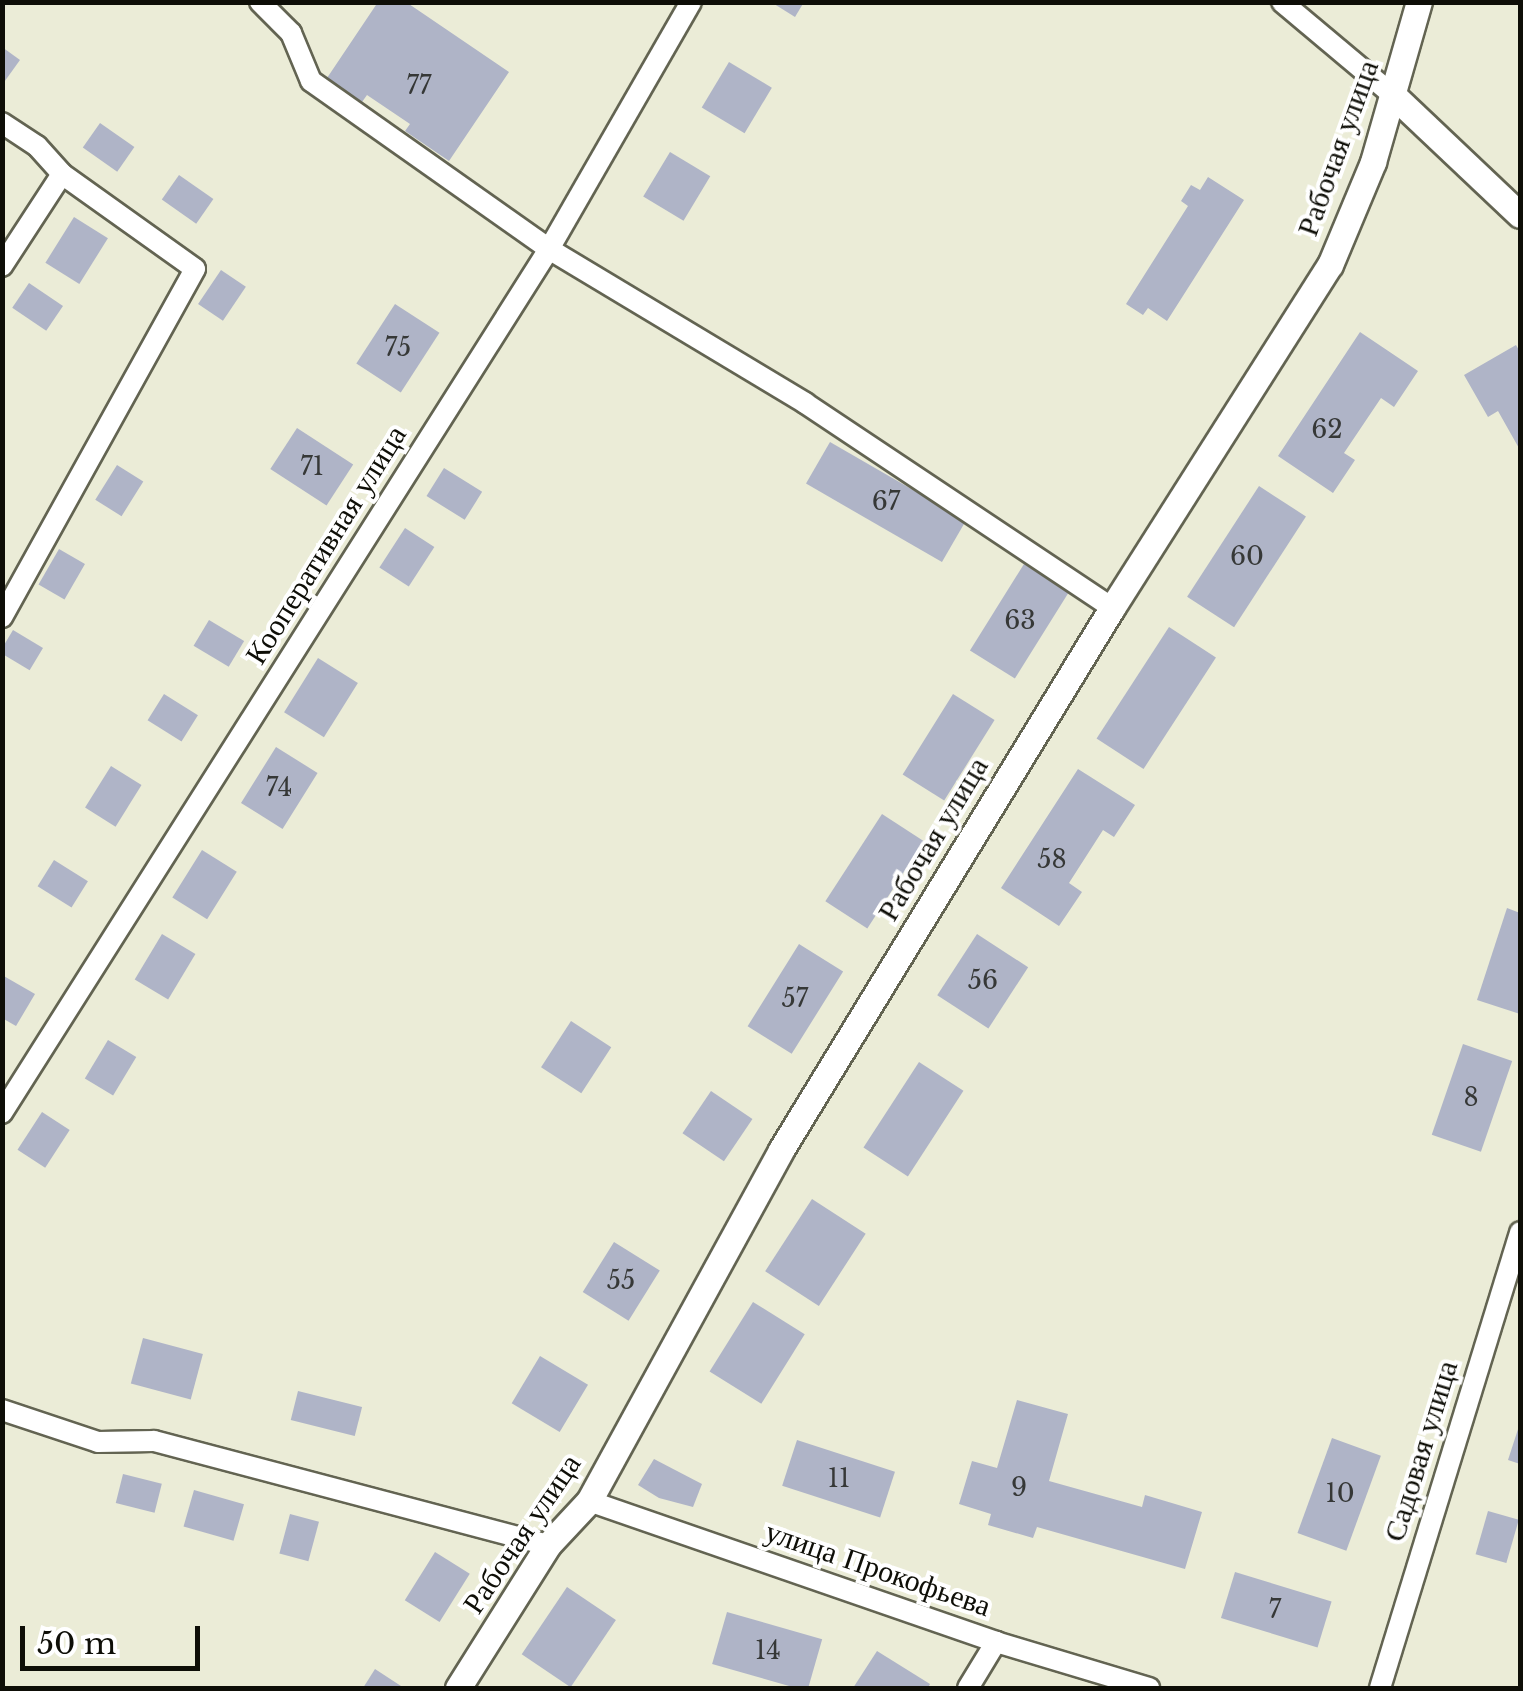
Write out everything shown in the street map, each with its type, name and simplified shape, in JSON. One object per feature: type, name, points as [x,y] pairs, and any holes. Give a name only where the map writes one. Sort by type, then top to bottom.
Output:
[{"type":"street","points":[[260,2],[291,33],[310,81],[549,249],[805,403],[1112,608]]},
{"type":"street","name":"Кооперативная улица","points":[[2,1113],[549,249],[691,2]]},
{"type":"street","points":[[1282,2],[1394,96],[1520,216]]},
{"type":"street","name":"Рабочая улица","points":[[458,1688],[548,1545],[589,1501],[781,1150],[1112,608],[1330,266],[1374,162],[1419,2]]},
{"type":"street","points":[[2,123],[37,146],[62,174],[195,268],[2,617]]},
{"type":"street","points":[[2,266],[62,174]]},
{"type":"street","name":"Садовая улица","points":[[1380,1688],[1520,1232]]},
{"type":"street","points":[[2,1410],[98,1442],[154,1442],[548,1545]]},
{"type":"street","name":"улица Прокофьева","points":[[589,1501],[996,1642],[1150,1688]]},
{"type":"street","points":[[968,1688],[996,1642]]},
{"type":"building","points":[[378,2],[406,2],[509,72],[449,161],[405,131],[410,124],[367,95],[362,102],[327,78]]},
{"type":"building","points":[[771,2],[804,2],[795,17]]},
{"type":"building","points":[[2,47],[20,60],[2,85]]},
{"type":"building","points":[[729,62],[772,88],[745,133],[702,107]]},
{"type":"building","points":[[100,123],[134,147],[117,172],[83,148]]},
{"type":"building","points":[[670,152],[710,176],[684,221],[643,197]]},
{"type":"building","points":[[179,175],[213,199],[196,224],[162,200]]},
{"type":"building","points":[[1208,177],[1244,200],[1167,321],[1148,308],[1143,315],[1126,304],[1188,206],[1181,201],[1191,185],[1200,190]]},
{"type":"building","points":[[74,217],[108,238],[79,284],[45,263]]},
{"type":"building","points":[[221,270],[246,287],[223,321],[198,304]]},
{"type":"building","points":[[29,283],[63,306],[46,331],[12,308]]},
{"type":"building","points":[[395,304],[439,333],[401,392],[356,364]]},
{"type":"building","points":[[1360,332],[1418,371],[1394,407],[1381,398],[1344,453],[1355,460],[1333,493],[1278,456]]},
{"type":"building","points":[[1516,345],[1520,352],[1520,450],[1498,411],[1488,417],[1464,375]]},
{"type":"building","points":[[297,428],[353,464],[327,506],[270,469]]},
{"type":"building","points":[[830,442],[966,520],[942,562],[806,484]]},
{"type":"building","points":[[117,465],[143,481],[122,516],[95,500]]},
{"type":"building","points":[[444,468],[482,492],[465,520],[427,496]]},
{"type":"building","points":[[1259,486],[1306,516],[1234,627],[1187,597]]},
{"type":"building","points":[[405,528],[434,547],[409,586],[379,567]]},
{"type":"building","points":[[59,549],[85,564],[64,600],[38,585]]},
{"type":"building","points":[[1024,564],[1069,592],[1015,679],[970,651]]},
{"type":"building","points":[[209,620],[244,641],[229,667],[194,646]]},
{"type":"building","points":[[1169,627],[1216,657],[1144,769],[1097,739]]},
{"type":"building","points":[[13,630],[43,648],[30,670],[2,654]]},
{"type":"building","points":[[318,658],[358,683],[324,737],[284,712]]},
{"type":"building","points":[[164,694],[198,715],[181,741],[148,720]]},
{"type":"building","points":[[953,694],[995,720],[944,801],[903,775]]},
{"type":"building","points":[[276,747],[318,773],[283,829],[241,803]]},
{"type":"building","points":[[111,766],[142,785],[116,827],[85,808]]},
{"type":"building","points":[[1078,769],[1135,805],[1114,837],[1103,830],[1069,883],[1082,892],[1059,926],[1001,888]]},
{"type":"building","points":[[882,814],[924,841],[867,928],[825,901]]},
{"type":"building","points":[[202,850],[237,872],[207,919],[172,897]]},
{"type":"building","points":[[54,860],[88,881],[71,907],[38,886]]},
{"type":"building","points":[[1507,908],[1520,913],[1520,1014],[1477,1000]]},
{"type":"building","points":[[162,934],[195,954],[168,1000],[135,979]]},
{"type":"building","points":[[977,934],[1028,967],[988,1028],[937,995]]},
{"type":"building","points":[[799,944],[843,972],[792,1054],[748,1026]]},
{"type":"building","points":[[2,975],[35,994],[16,1026],[2,1018]]},
{"type":"building","points":[[571,1021],[611,1047],[581,1093],[541,1067]]},
{"type":"building","points":[[108,1040],[136,1057],[113,1096],[85,1079]]},
{"type":"building","points":[[1463,1044],[1512,1061],[1481,1152],[1432,1135]]},
{"type":"building","points":[[919,1062],[963,1091],[908,1176],[863,1148]]},
{"type":"building","points":[[711,1091],[752,1119],[724,1161],[682,1133]]},
{"type":"building","points":[[42,1112],[70,1130],[45,1168],[17,1150]]},
{"type":"building","points":[[812,1199],[866,1234],[819,1306],[765,1271]]},
{"type":"building","points":[[614,1242],[660,1271],[629,1321],[583,1292]]},
{"type":"building","points":[[753,1302],[805,1334],[761,1404],[710,1372]]},
{"type":"building","points":[[143,1338],[203,1354],[191,1399],[131,1383]]},
{"type":"building","points":[[540,1356],[588,1385],[560,1432],[512,1403]]},
{"type":"building","points":[[298,1391],[362,1407],[355,1436],[291,1420]]},
{"type":"building","points":[[1017,1400],[1068,1414],[1049,1481],[1142,1507],[1145,1495],[1202,1512],[1185,1569],[1037,1527],[1033,1538],[988,1525],[991,1514],[959,1504],[972,1461],[997,1468]]},
{"type":"building","points":[[1520,1423],[1520,1464],[1508,1460]]},
{"type":"building","points":[[1332,1438],[1381,1456],[1346,1551],[1297,1533]]},
{"type":"building","points":[[797,1440],[895,1472],[880,1517],[782,1486]]},
{"type":"building","points":[[654,1459],[702,1484],[693,1507],[659,1498],[638,1485]]},
{"type":"building","points":[[123,1474],[162,1484],[155,1513],[116,1503]]},
{"type":"building","points":[[194,1490],[244,1504],[234,1541],[184,1527]]},
{"type":"building","points":[[1488,1511],[1519,1520],[1506,1563],[1476,1554]]},
{"type":"building","points":[[290,1514],[319,1522],[308,1561],[279,1554]]},
{"type":"building","points":[[435,1552],[470,1574],[440,1622],[405,1600]]},
{"type":"building","points":[[1235,1572],[1332,1602],[1318,1647],[1221,1618]]},
{"type":"building","points":[[567,1587],[616,1620],[571,1687],[522,1654]]},
{"type":"building","points":[[727,1612],[822,1639],[808,1688],[712,1664]]},
{"type":"building","points":[[877,1651],[930,1684],[928,1688],[853,1688]]},
{"type":"building","points":[[375,1669],[401,1686],[363,1688]]}]
